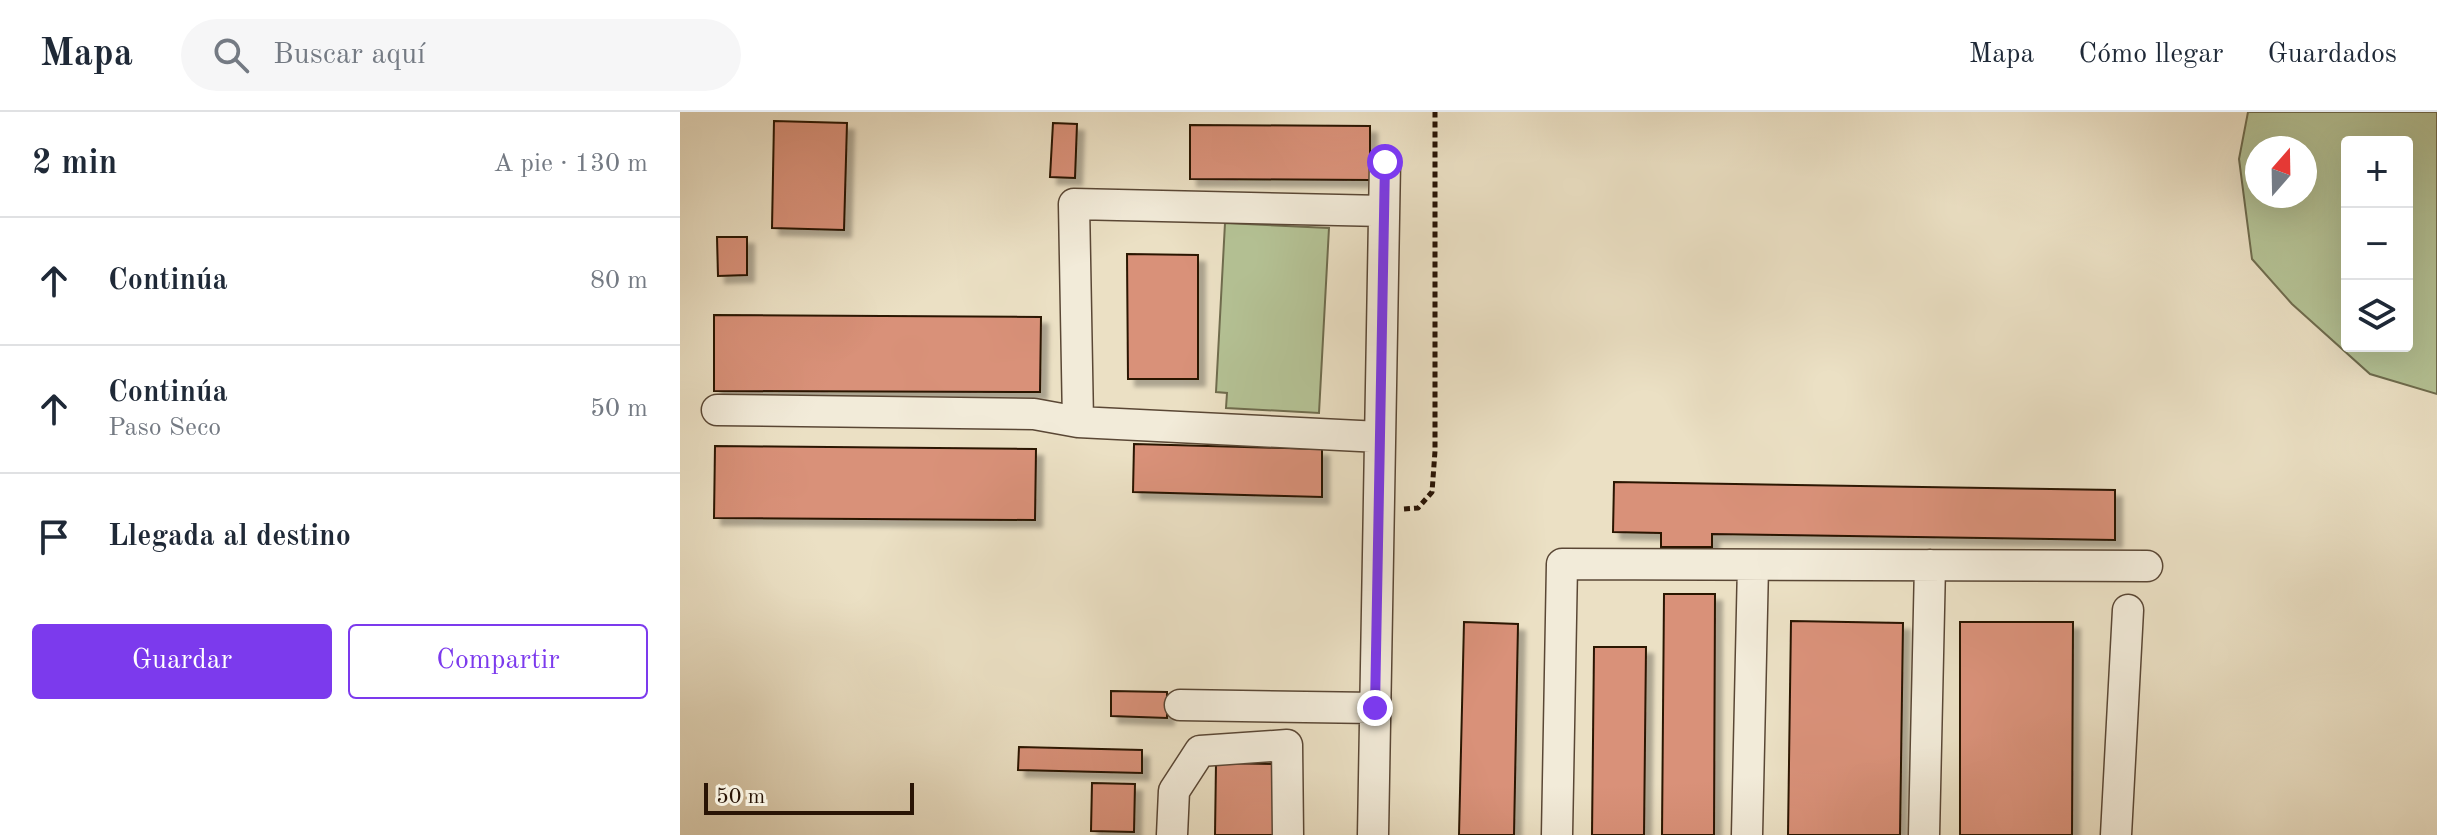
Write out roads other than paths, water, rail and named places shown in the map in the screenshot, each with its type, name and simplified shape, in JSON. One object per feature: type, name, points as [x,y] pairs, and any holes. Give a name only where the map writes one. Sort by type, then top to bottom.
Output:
[{"type":"street","points":[[1373,835],[1385,162]]},
{"type":"street","points":[[1078,422],[1074,204],[1384,211]]},
{"type":"street","points":[[717,410],[1034,414],[1078,422],[1380,437]]},
{"type":"street","points":[[1557,835],[1562,564],[2147,566]]},
{"type":"street","points":[[1747,835],[1753,565]]},
{"type":"street","points":[[1924,835],[1930,565]]},
{"type":"street","points":[[2116,835],[2128,610]]},
{"type":"street","points":[[1180,705],[1375,708]]},
{"type":"street","points":[[1172,835],[1174,791],[1200,751],[1287,745],[1288,835]]}]
